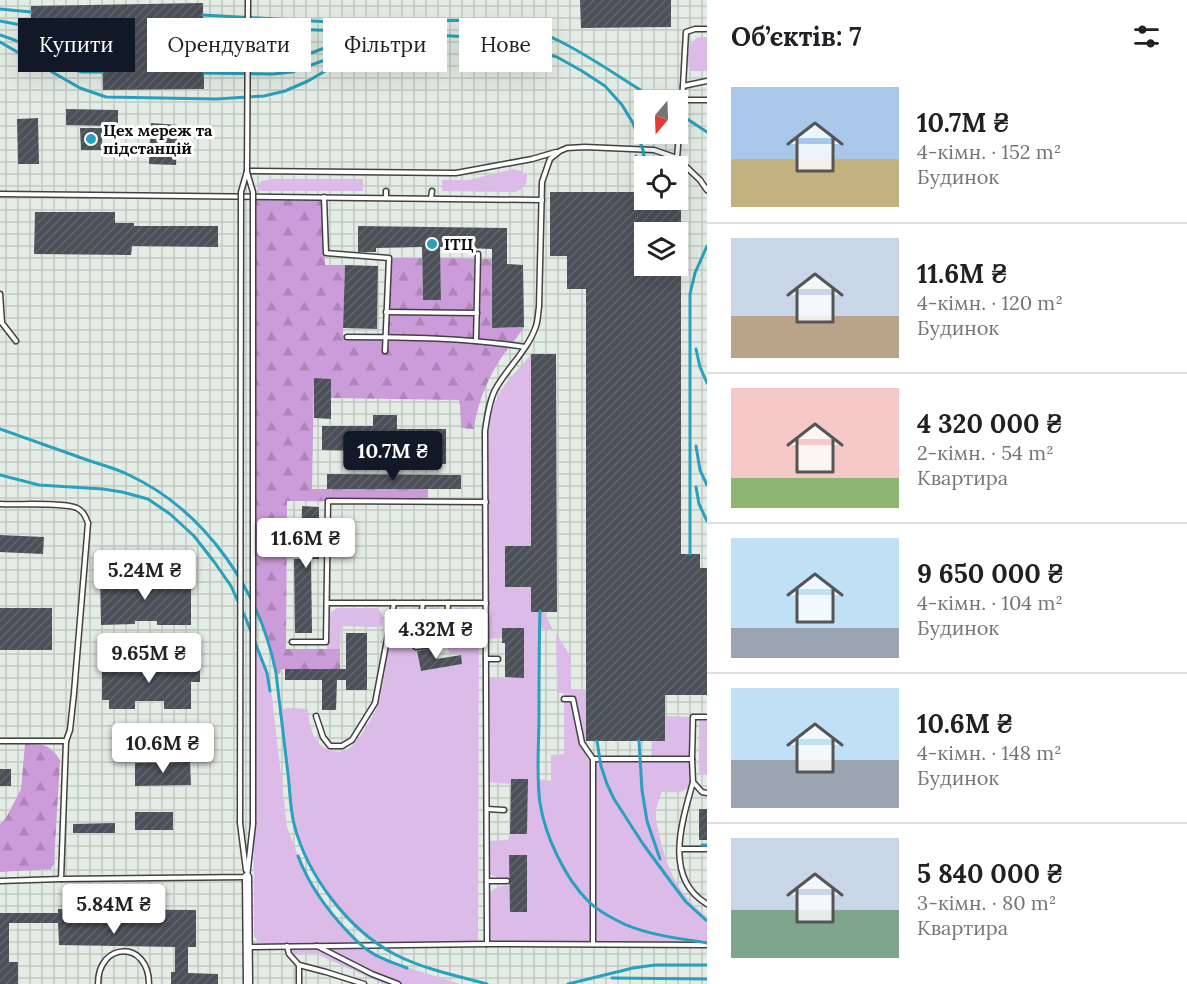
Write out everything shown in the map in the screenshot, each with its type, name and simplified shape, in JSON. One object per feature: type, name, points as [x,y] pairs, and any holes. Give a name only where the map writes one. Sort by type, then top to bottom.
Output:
[{"type":"street","points":[[247,877],[248,984]]},
{"type":"lane","points":[[247,877],[240,823],[241,192],[247,171],[248,0]]},
{"type":"lane","points":[[683,90],[686,32],[707,29]]},
{"type":"lane","points":[[683,86],[707,81]]},
{"type":"lane","points":[[688,100],[707,100]]},
{"type":"lane","points":[[247,171],[456,172],[532,159],[567,148],[585,147],[654,150],[671,156]]},
{"type":"lane","points":[[487,944],[485,431],[494,391],[525,347],[536,326],[539,307],[542,182],[550,159],[560,151]]},
{"type":"lane","points":[[688,169],[707,190]]},
{"type":"lane","points":[[247,171],[253,192],[253,824],[247,877]]},
{"type":"lane","points":[[386,191],[386,198]]},
{"type":"lane","points":[[431,198],[432,191]]},
{"type":"lane","points":[[0,194],[542,200]]},
{"type":"lane","points":[[324,197],[326,253],[389,258],[385,351]]},
{"type":"lane","points":[[476,341],[478,254]]},
{"type":"lane","points":[[0,294],[2,323],[16,340]]},
{"type":"lane","points":[[386,312],[477,313]]},
{"type":"lane","points":[[347,337],[476,341],[525,347]]},
{"type":"lane","points":[[292,642],[326,642],[328,501],[486,502]]},
{"type":"lane","points":[[0,504],[76,508],[84,513],[88,523],[74,693],[66,741],[61,879]]},
{"type":"lane","points":[[328,603],[486,603]]},
{"type":"lane","points":[[316,716],[323,737],[330,746],[342,746],[352,740],[375,703],[394,603]]},
{"type":"lane","points":[[423,603],[416,647],[446,643],[448,603]]},
{"type":"lane","points":[[486,659],[498,659]]},
{"type":"lane","points":[[564,699],[573,699],[582,743],[593,759],[593,944]]},
{"type":"lane","points":[[707,717],[693,717],[693,782],[680,849],[681,870],[689,889],[707,904]]},
{"type":"lane","points":[[0,741],[66,741]]},
{"type":"lane","points":[[593,759],[692,759]]},
{"type":"lane","points":[[693,782],[702,792],[707,793]]},
{"type":"lane","points":[[487,809],[504,810]]},
{"type":"lane","points":[[680,849],[707,849]]},
{"type":"lane","points":[[0,881],[247,877]]},
{"type":"lane","points":[[487,881],[507,881]]},
{"type":"lane","points":[[248,947],[487,944],[707,945]]},
{"type":"lane","points":[[287,946],[289,954],[299,965],[364,984]]},
{"type":"lane","points":[[316,946],[372,974],[398,984]]},
{"type":"lane","points":[[98,984],[103,963],[111,955],[121,950],[132,952],[143,961],[149,974],[149,984]]},
{"type":"lane","points":[[299,965],[299,984]]},
{"type":"shaded area","points":[[0,0],[707,0],[707,984],[0,984]]},
{"type":"shaded area","points":[[699,37],[707,37],[707,71],[691,71],[688,52],[692,43]]},
{"type":"shaded area","points":[[513,169],[527,175],[525,185],[516,192],[442,191],[442,180],[469,180]]},
{"type":"shaded area","points":[[363,179],[363,191],[258,191],[261,181]]},
{"type":"shaded area","points":[[531,354],[531,546],[505,546],[505,587],[531,587],[531,612],[544,612],[553,630],[539,628],[539,779],[551,781],[551,755],[564,754],[564,693],[557,693],[556,633],[571,657],[571,690],[586,690],[587,759],[651,759],[652,741],[665,741],[665,716],[693,717],[693,782],[683,791],[662,792],[656,808],[656,817],[663,851],[676,882],[689,900],[707,917],[707,945],[487,944],[487,893],[498,887],[510,885],[510,912],[527,912],[527,855],[510,855],[510,878],[499,878],[487,874],[487,841],[508,840],[510,834],[527,834],[528,780],[512,779],[511,784],[486,782],[486,677],[524,677],[524,628],[502,628],[502,638],[486,639],[485,431],[502,388]]},
{"type":"shaded area","points":[[432,607],[443,610],[444,635],[436,640],[427,641],[422,631],[422,623],[425,611]]},
{"type":"shaded area","points":[[337,608],[377,608],[383,618],[382,626],[341,626],[340,649],[327,649],[328,620]]},
{"type":"shaded area","points":[[457,608],[473,611],[477,616],[479,626],[478,944],[379,945],[351,921],[338,906],[315,875],[306,858],[293,818],[280,709],[308,709],[310,726],[318,742],[329,750],[345,751],[360,737],[377,707],[390,642],[416,643],[421,671],[462,664],[460,653],[453,654],[448,649],[451,612]]},
{"type":"shaded area","points":[[253,638],[267,673],[272,697],[287,827],[305,874],[325,906],[368,951],[390,962],[460,984],[384,984],[314,953],[289,954],[287,946],[264,945],[254,936]]},
{"type":"shaded area","points":[[699,721],[707,721],[707,775],[699,775]]},
{"type":"green space","points":[[253,196],[324,197],[325,265],[345,265],[343,335],[386,337],[389,258],[422,258],[423,300],[441,300],[440,258],[492,259],[492,328],[524,327],[489,380],[474,429],[461,428],[459,400],[331,398],[331,379],[314,378],[312,489],[428,489],[428,502],[287,501],[286,649],[340,649],[340,669],[281,669],[280,674],[276,673],[267,638],[253,604]]},
{"type":"green space","points":[[25,744],[46,746],[60,760],[54,863],[51,869],[0,872],[0,824],[6,818],[21,789]]},
{"type":"building","points":[[580,0],[671,0],[671,27],[581,28]]},
{"type":"building","points":[[203,3],[203,18],[147,18],[147,72],[204,72],[204,89],[103,90],[103,72],[135,72],[135,18],[31,18],[31,6]]},
{"type":"building","points":[[66,109],[118,110],[118,126],[66,125]]},
{"type":"building","points":[[38,118],[39,164],[18,164],[17,119]]},
{"type":"building","points":[[151,123],[178,125],[176,165],[149,164]]},
{"type":"building","name":"Цех мереж та підстанцій","points":[[80,128],[102,128],[102,150],[81,150]]},
{"type":"building","points":[[550,192],[634,192],[634,210],[681,210],[681,222],[634,222],[634,276],[681,276],[681,554],[700,554],[700,568],[707,568],[707,695],[665,695],[665,741],[586,741],[586,289],[567,289],[567,256],[550,256]]},
{"type":"building","points":[[35,212],[115,212],[115,223],[134,223],[134,226],[218,226],[218,247],[132,246],[131,255],[34,254]]},
{"type":"building","points":[[358,226],[507,228],[507,264],[523,265],[524,327],[492,328],[492,249],[440,247],[441,300],[423,300],[422,247],[376,248],[376,252],[358,252]]},
{"type":"building","points":[[345,265],[378,266],[377,329],[343,328]]},
{"type":"building","points":[[531,354],[556,354],[557,612],[531,612],[531,587],[505,587],[505,546],[531,546]]},
{"type":"building","points":[[314,378],[331,379],[331,419],[314,418]]},
{"type":"building","points":[[373,415],[397,415],[397,429],[446,429],[446,464],[404,463],[405,452],[322,450],[322,426],[373,426]]},
{"type":"building","points":[[327,474],[461,475],[461,489],[327,489]]},
{"type":"building","points":[[302,506],[319,507],[319,559],[311,559],[312,633],[295,633],[294,559],[301,559]]},
{"type":"building","points":[[0,535],[44,537],[43,554],[0,552]]},
{"type":"building","points":[[100,575],[127,575],[127,583],[158,583],[157,575],[183,575],[183,583],[191,583],[191,625],[157,625],[157,621],[135,621],[135,624],[101,625]]},
{"type":"building","points":[[0,608],[52,608],[52,650],[0,650]]},
{"type":"building","points":[[502,628],[524,628],[524,678],[505,677],[505,643],[502,643]]},
{"type":"building","points":[[346,633],[367,633],[367,690],[346,690],[346,680],[337,680],[336,710],[322,710],[322,680],[285,680],[285,669],[346,669]]},
{"type":"building","points":[[435,648],[437,659],[461,655],[462,664],[421,671],[417,651]]},
{"type":"building","points":[[102,662],[191,662],[191,667],[200,667],[200,682],[191,682],[191,709],[164,709],[164,701],[135,701],[135,709],[109,709],[109,700],[102,700]]},
{"type":"building","points":[[190,762],[191,785],[135,786],[135,763]]},
{"type":"building","points":[[0,769],[11,769],[11,786],[0,786]]},
{"type":"building","points":[[511,779],[528,779],[527,834],[510,834]]},
{"type":"building","points":[[699,809],[707,809],[707,840],[699,840]]},
{"type":"building","points":[[135,812],[173,812],[173,830],[135,830]]},
{"type":"building","points":[[115,823],[115,833],[73,833],[73,824]]},
{"type":"building","points":[[509,855],[527,855],[527,912],[510,912]]},
{"type":"building","points":[[58,909],[196,910],[196,947],[188,947],[188,973],[218,974],[218,984],[171,984],[171,972],[175,972],[175,947],[59,945],[58,923],[9,923],[9,962],[18,962],[18,984],[0,984],[0,913],[58,913]]},
{"type":"railway","points":[[0,9],[31,12]]},
{"type":"railway","points":[[203,15],[323,22]]},
{"type":"railway","points":[[447,21],[495,20],[539,32],[560,41],[641,90]]},
{"type":"railway","points":[[0,21],[18,24]]},
{"type":"railway","points":[[311,30],[323,30]]},
{"type":"railway","points":[[0,35],[18,42]]},
{"type":"railway","points":[[0,42],[80,88],[106,97],[216,99],[264,96],[285,91],[376,44],[406,37],[429,35],[502,41],[557,57],[605,86],[622,105],[633,123],[644,156]]},
{"type":"railway","points":[[311,53],[323,49]]},
{"type":"railway","points":[[204,73],[273,74],[292,72],[323,61]]},
{"type":"railway","points":[[688,120],[707,132]]},
{"type":"railway","points":[[690,554],[690,294],[695,273],[707,246]]},
{"type":"railway","points":[[696,349],[707,383]]},
{"type":"railway","points":[[0,429],[129,475],[157,490],[205,532],[243,584],[268,642],[276,673],[294,824],[300,843],[319,881],[346,916],[378,944],[418,964],[487,984]]},
{"type":"railway","points":[[696,446],[700,470],[707,485]]},
{"type":"railway","points":[[0,475],[39,485],[122,492],[148,499],[170,514],[194,536],[231,586],[267,673],[270,691]]},
{"type":"railway","points":[[696,487],[699,504],[707,521]]},
{"type":"railway","points":[[540,611],[539,792],[546,829],[557,856],[580,892],[606,915],[639,930],[707,943]]},
{"type":"railway","points":[[597,741],[601,766],[614,799],[643,844],[686,902],[707,921]]},
{"type":"railway","points":[[639,741],[642,790],[647,821],[660,859]]},
{"type":"railway","points":[[702,845],[707,845]]},
{"type":"railway","points":[[298,856],[319,897],[348,932],[373,954],[407,968]]},
{"type":"railway","points":[[568,984],[633,968],[655,965],[707,965]]},
{"type":"railway","points":[[612,978],[707,979]]},
{"type":"place","name":"Цех мереж та підстанцій","points":[[91,139]]},
{"type":"place","name":"ІТЦ","points":[[432,244]]}]
